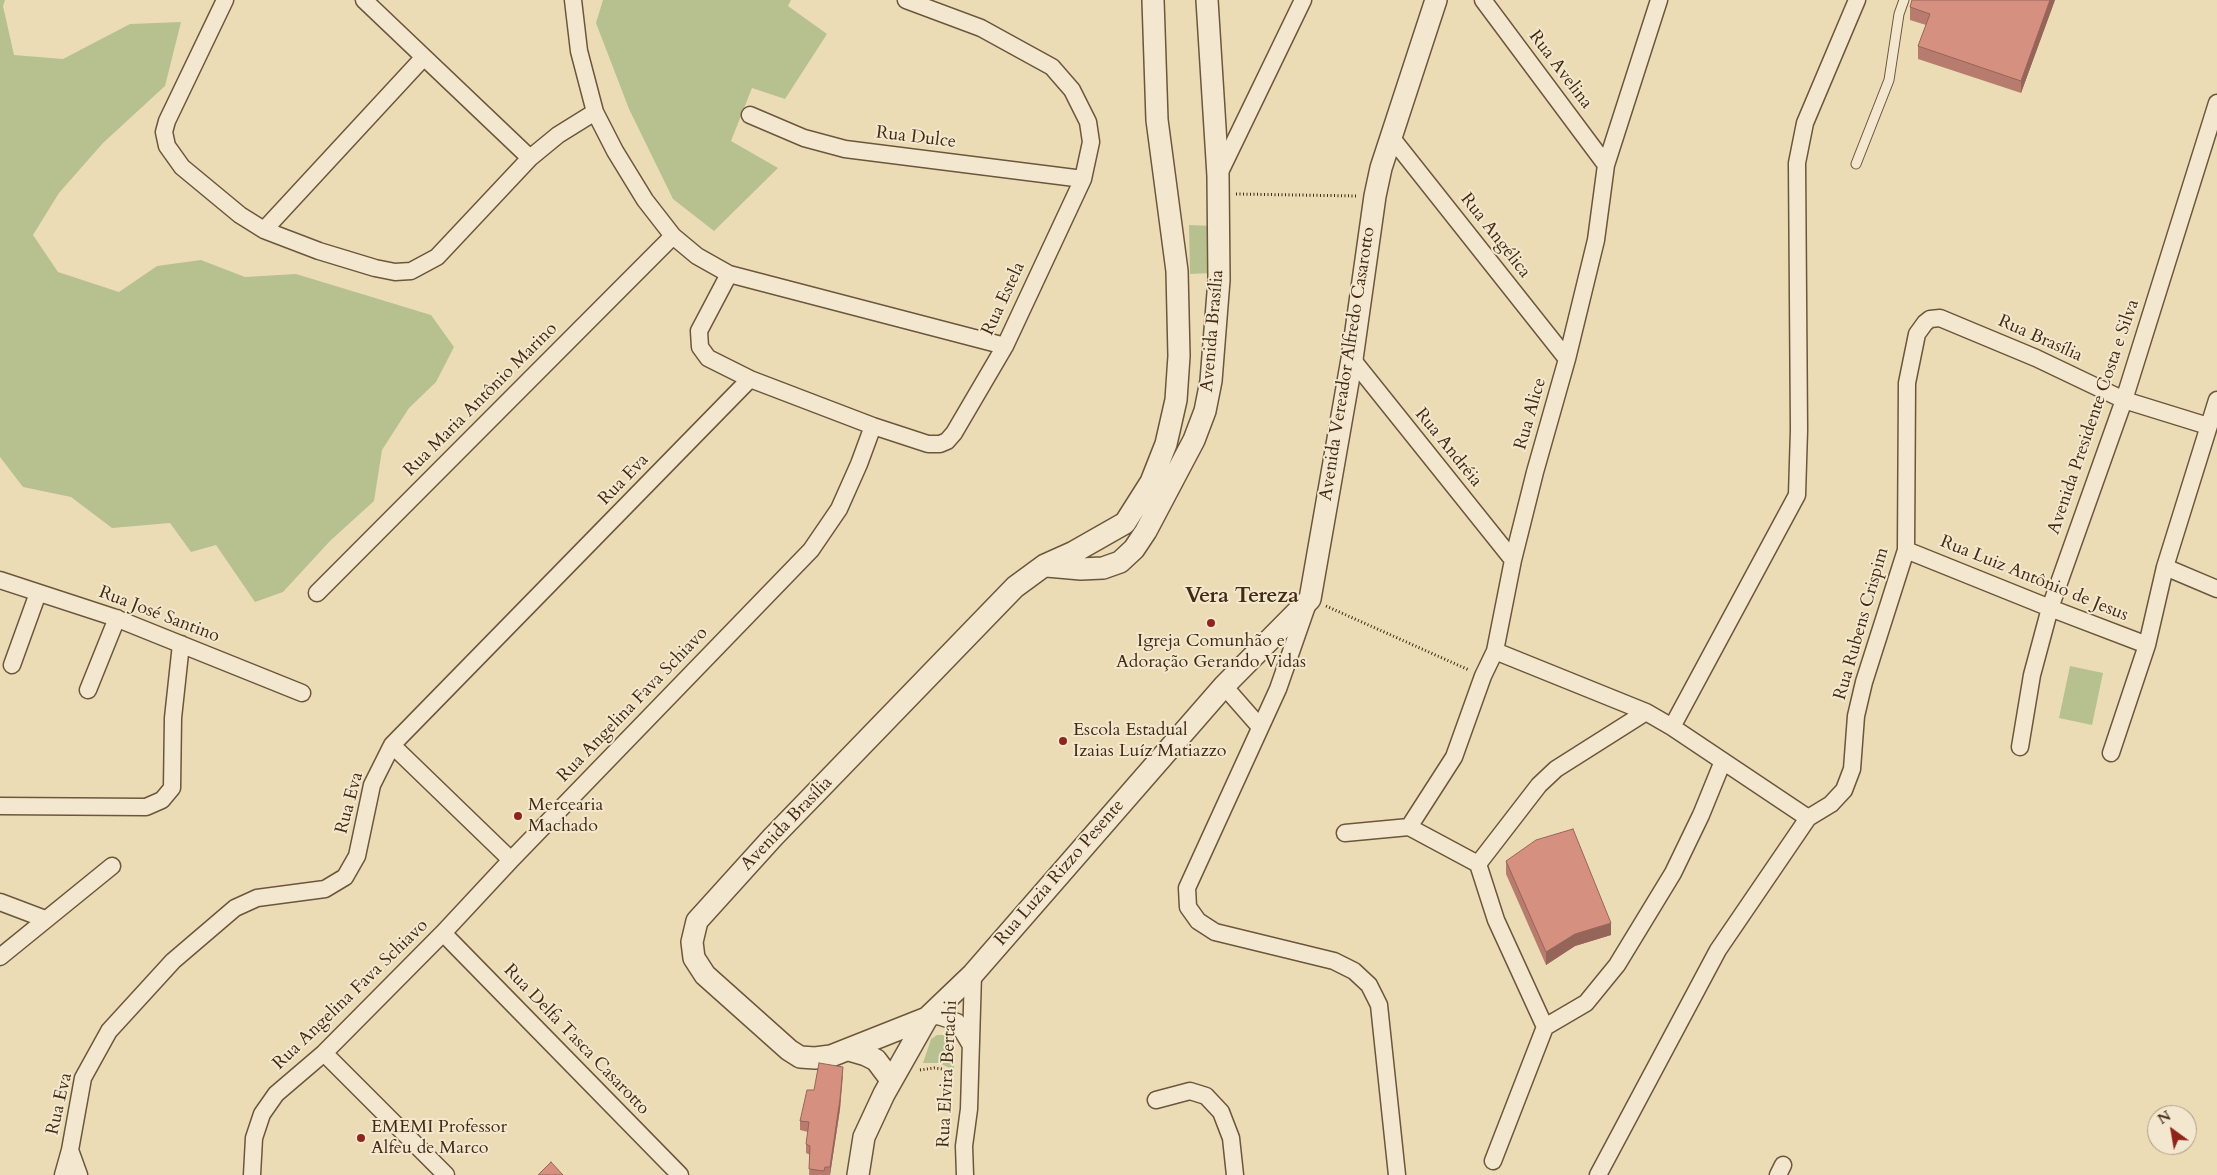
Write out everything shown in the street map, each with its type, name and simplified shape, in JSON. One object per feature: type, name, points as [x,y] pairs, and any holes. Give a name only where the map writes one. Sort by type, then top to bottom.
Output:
[{"type":"street","points":[[225,0],[167,121],[164,132],[167,146],[182,166],[240,215],[264,230],[319,251],[375,268],[395,272],[411,271],[436,257],[530,158],[558,135],[595,112]]},
{"type":"street","points":[[364,0],[530,158]]},
{"type":"street","points":[[573,0],[579,52],[595,112],[615,151],[640,192],[673,236],[697,256],[729,274],[1004,346]]},
{"type":"street","name":"Rua Estela","points":[[873,426],[928,444],[940,444],[947,441],[954,434],[1004,346],[1083,179],[1090,142],[1088,122],[1072,90],[1052,67],[981,28],[906,0]]},
{"type":"street","name":"Avenida Brasília","points":[[927,1018],[849,1050],[815,1058],[800,1056],[789,1050],[705,975],[694,958],[692,942],[698,921],[773,837],[1015,587],[1045,565],[1074,552],[1125,523],[1151,482],[1166,444],[1176,400],[1180,356],[1177,271],[1157,120],[1153,0]]},
{"type":"street","name":"Avenida Brasília","points":[[1045,565],[1081,569],[1103,568],[1120,562],[1134,549],[1146,531],[1194,440],[1205,411],[1211,381],[1220,280],[1218,185],[1207,0]]},
{"type":"street","points":[[1218,185],[1303,0]]},
{"type":"street","name":"Avenida Vereador Alfredo Casarotto","points":[[1397,1175],[1379,1005],[1369,985],[1354,971],[1334,961],[1215,932],[1198,921],[1188,907],[1187,888],[1278,690],[1310,599],[1352,359],[1375,196],[1391,137],[1436,0]]},
{"type":"street","name":"Rua Avelina","points":[[1483,0],[1606,165]]},
{"type":"street","name":"Rua Alice","points":[[1409,827],[1454,757],[1483,676],[1495,651],[1513,560],[1535,472],[1567,359],[1596,240],[1606,165],[1659,0]]},
{"type":"street","points":[[1672,727],[1797,495],[1799,430],[1797,163],[1805,123],[1857,0]]},
{"type":"street","points":[[264,230],[424,57]]},
{"type":"street","name":"Avenida Presidente Costa e Silva","points":[[2020,747],[2032,675],[2050,608],[2124,400],[2217,103]]},
{"type":"street","name":"Rua Dulce","points":[[750,115],[804,138],[845,149],[1083,179]]},
{"type":"street","name":"Rua Angélica","points":[[1391,137],[1567,359]]},
{"type":"street","name":"Rua Maria Antônio Marino","points":[[318,593],[673,236]]},
{"type":"street","points":[[729,274],[699,331],[700,347],[708,358],[750,380],[873,426]]},
{"type":"street","name":"Rua Brasília","points":[[1940,318],[2036,358],[2124,400],[2208,426]]},
{"type":"street","name":"Rua Rubens Crispim","points":[[1808,818],[1831,804],[1844,790],[1852,768],[1856,716],[1864,682],[1906,550],[1907,383],[1917,334],[1930,319],[1940,318]]},
{"type":"street","name":"Rua Andréia","points":[[1352,359],[1513,560]]},
{"type":"street","name":"Rua Eva","points":[[79,1175],[70,1150],[83,1078],[109,1031],[173,961],[235,908],[257,898],[325,889],[345,877],[357,856],[372,785],[392,745],[750,380]]},
{"type":"street","points":[[2111,753],[2147,645],[2165,567],[2217,400]]},
{"type":"street","name":"Rua Angelina Fava Schiavo","points":[[252,1175],[254,1138],[262,1114],[276,1094],[324,1053],[444,933],[511,860],[811,550],[839,509],[873,426]]},
{"type":"street","points":[[1125,523],[1146,531]]},
{"type":"street","name":"Rua Luiz Antônio de Jesus","points":[[1906,550],[2147,645]]},
{"type":"street","points":[[2165,567],[2217,589]]},
{"type":"street","name":"Rua José Santino","points":[[0,580],[117,618],[302,693]]},
{"type":"street","points":[[12,665],[38,593]]},
{"type":"street","name":"Rua Luzia Rizzo Pesente","points":[[858,1175],[864,1136],[891,1080],[927,1018],[973,974],[1224,686],[1310,599]]},
{"type":"street","points":[[88,690],[117,618]]},
{"type":"street","points":[[0,806],[146,808],[162,800],[172,788],[173,718],[181,644]]},
{"type":"street","points":[[1495,651],[1646,712],[1672,727],[1808,818],[1718,950],[1598,1175]]},
{"type":"street","points":[[1224,686],[1260,727]]},
{"type":"street","points":[[1478,864],[1539,785],[1556,769],[1646,712]]},
{"type":"street","points":[[392,745],[511,860]]},
{"type":"street","points":[[1493,1161],[1545,1027],[1586,1003],[1617,965],[1673,873],[1701,815],[1723,761]]},
{"type":"street","points":[[1345,833],[1409,827],[1478,864],[1496,920],[1545,1027]]},
{"type":"street","points":[[0,957],[44,919],[112,866]]},
{"type":"street","points":[[0,902],[44,919]]},
{"type":"street","name":"Rua Delfa Tasca Casarotto","points":[[444,933],[680,1175]]},
{"type":"street","name":"Rua Elvira Bertachi","points":[[965,1175],[964,1146],[969,1110],[973,974]]},
{"type":"street","points":[[927,1018],[938,1016],[957,1022],[970,1044]]},
{"type":"street","points":[[849,1050],[876,1060],[891,1080]]},
{"type":"street","points":[[324,1053],[446,1175]]},
{"type":"street","points":[[1156,1100],[1190,1091],[1206,1096],[1221,1112],[1231,1138],[1235,1175]]},
{"type":"street","points":[[63,1175],[70,1150]]},
{"type":"lane","points":[[1856,164],[1889,80],[1899,14],[1904,0]]},
{"type":"path","points":[[1218,185],[1375,196]]},
{"type":"path","points":[[1310,599],[1483,676]]},
{"type":"path","points":[[916,1071],[924,1068],[943,1069],[950,1073],[955,1081]]},
{"type":"green space","points":[[0,0],[5,0],[3,6],[14,55],[63,59],[130,24],[181,22],[165,86],[103,143],[59,193],[33,235],[58,272],[119,292],[157,266],[201,260],[245,277],[296,274],[431,315],[454,347],[436,382],[409,408],[382,450],[374,501],[330,541],[283,592],[255,602],[216,545],[191,552],[170,523],[112,528],[71,497],[23,487],[0,457]]},
{"type":"green space","points":[[603,0],[791,0],[788,6],[827,34],[785,99],[752,88],[731,141],[778,168],[714,231],[673,199],[629,109],[596,23]]},
{"type":"green space","points":[[1189,225],[1212,226],[1212,273],[1190,274]]},
{"type":"green space","points":[[2070,666],[2103,673],[2092,725],[2059,718]]},
{"type":"green space","points":[[937,1035],[948,1035],[952,1038],[954,1070],[939,1063],[923,1063],[931,1039]]},
{"type":"building","points":[[1912,0],[2050,0],[2021,81],[1918,46],[1930,14],[1910,7]]},
{"type":"building","points":[[1573,829],[1611,923],[1575,934],[1546,952],[1506,861],[1536,840]]},
{"type":"building","points":[[819,1063],[843,1067],[830,1167],[825,1167],[824,1171],[809,1169],[810,1146],[806,1144],[809,1122],[800,1121],[807,1090],[814,1090]]},
{"type":"building","points":[[551,1162],[563,1175],[538,1175]]},
{"type":"place","name":"Igreja Comunhão e Adoração Gerando Vidas","points":[[1211,623]]},
{"type":"place","name":"Escola Estadual Izaias Luíz Matiazzo","points":[[1063,741]]},
{"type":"place","name":"Mercearia Machado","points":[[518,816]]},
{"type":"place","name":"EMEMI Professor Alfeu de Marco","points":[[361,1138]]},
{"type":"district","name":"Vera Tereza","points":[[1242,597]]}]
